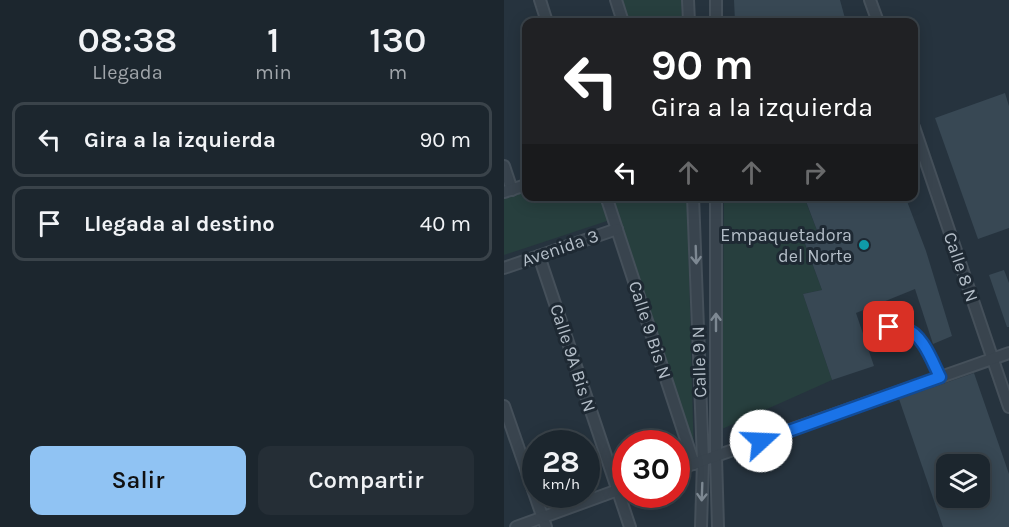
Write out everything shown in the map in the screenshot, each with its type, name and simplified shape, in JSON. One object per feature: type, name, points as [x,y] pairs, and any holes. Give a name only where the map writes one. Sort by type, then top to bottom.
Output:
[{"type":"street","points":[[540,0],[546,18]]},
{"type":"street","points":[[616,0],[623,18]]},
{"type":"street","points":[[688,0],[689,18]]},
{"type":"street","points":[[716,0],[716,18]]},
{"type":"street","points":[[870,0],[877,18]]},
{"type":"street","name":"Calle 8 N","points":[[918,139],[1009,407]]},
{"type":"street","points":[[504,166],[508,191]]},
{"type":"street","name":"Calle 9 Bis N","points":[[608,201],[698,462]]},
{"type":"street","name":"Calle 9 N","points":[[693,201],[701,527]]},
{"type":"street","name":"Calle 9 N","points":[[716,201],[718,527]]},
{"type":"street","name":"Avenida 3","points":[[504,268],[617,228]]},
{"type":"street","name":"Calle 9A Bis N","points":[[539,256],[612,463]]},
{"type":"street","points":[[690,465],[1009,353]]},
{"type":"street","points":[[504,406],[544,522]]},
{"type":"street","points":[[516,527],[544,522],[612,493]]},
{"type":"street","name":"Calle 9A Bis N","points":[[626,508],[630,527]]},
{"type":"lane","points":[[875,327],[903,327],[915,334],[927,350],[940,377]]},
{"type":"green space","points":[[620,0],[681,0],[682,18],[626,18]]},
{"type":"green space","points":[[522,188],[522,201],[687,201],[694,460],[690,461],[690,430],[677,430],[610,220],[504,255],[504,194]]},
{"type":"green space","points":[[724,201],[806,201],[818,233],[803,239],[822,290],[803,294],[832,380],[722,429]]},
{"type":"building","points":[[734,0],[840,0],[845,18],[735,18]]},
{"type":"building","points":[[1005,93],[1009,106],[1009,228],[978,239],[935,118]]},
{"type":"building","points":[[806,201],[907,201],[926,251],[952,336],[933,344],[915,289],[856,313],[874,366],[832,380],[803,294],[822,290],[803,238],[818,233]]},
{"type":"building","points":[[1004,270],[1009,283],[1009,327],[1007,327],[989,275]]},
{"type":"building","points":[[974,373],[1009,474],[1009,527],[943,527],[936,508],[990,508],[990,454],[936,454],[936,507],[899,399]]},
{"type":"place","name":"Empaquetadora del Norte","points":[[864,245]]},
{"type":"route","points":[[761,441],[940,377],[927,350],[915,334],[903,327],[889,327]]}]
